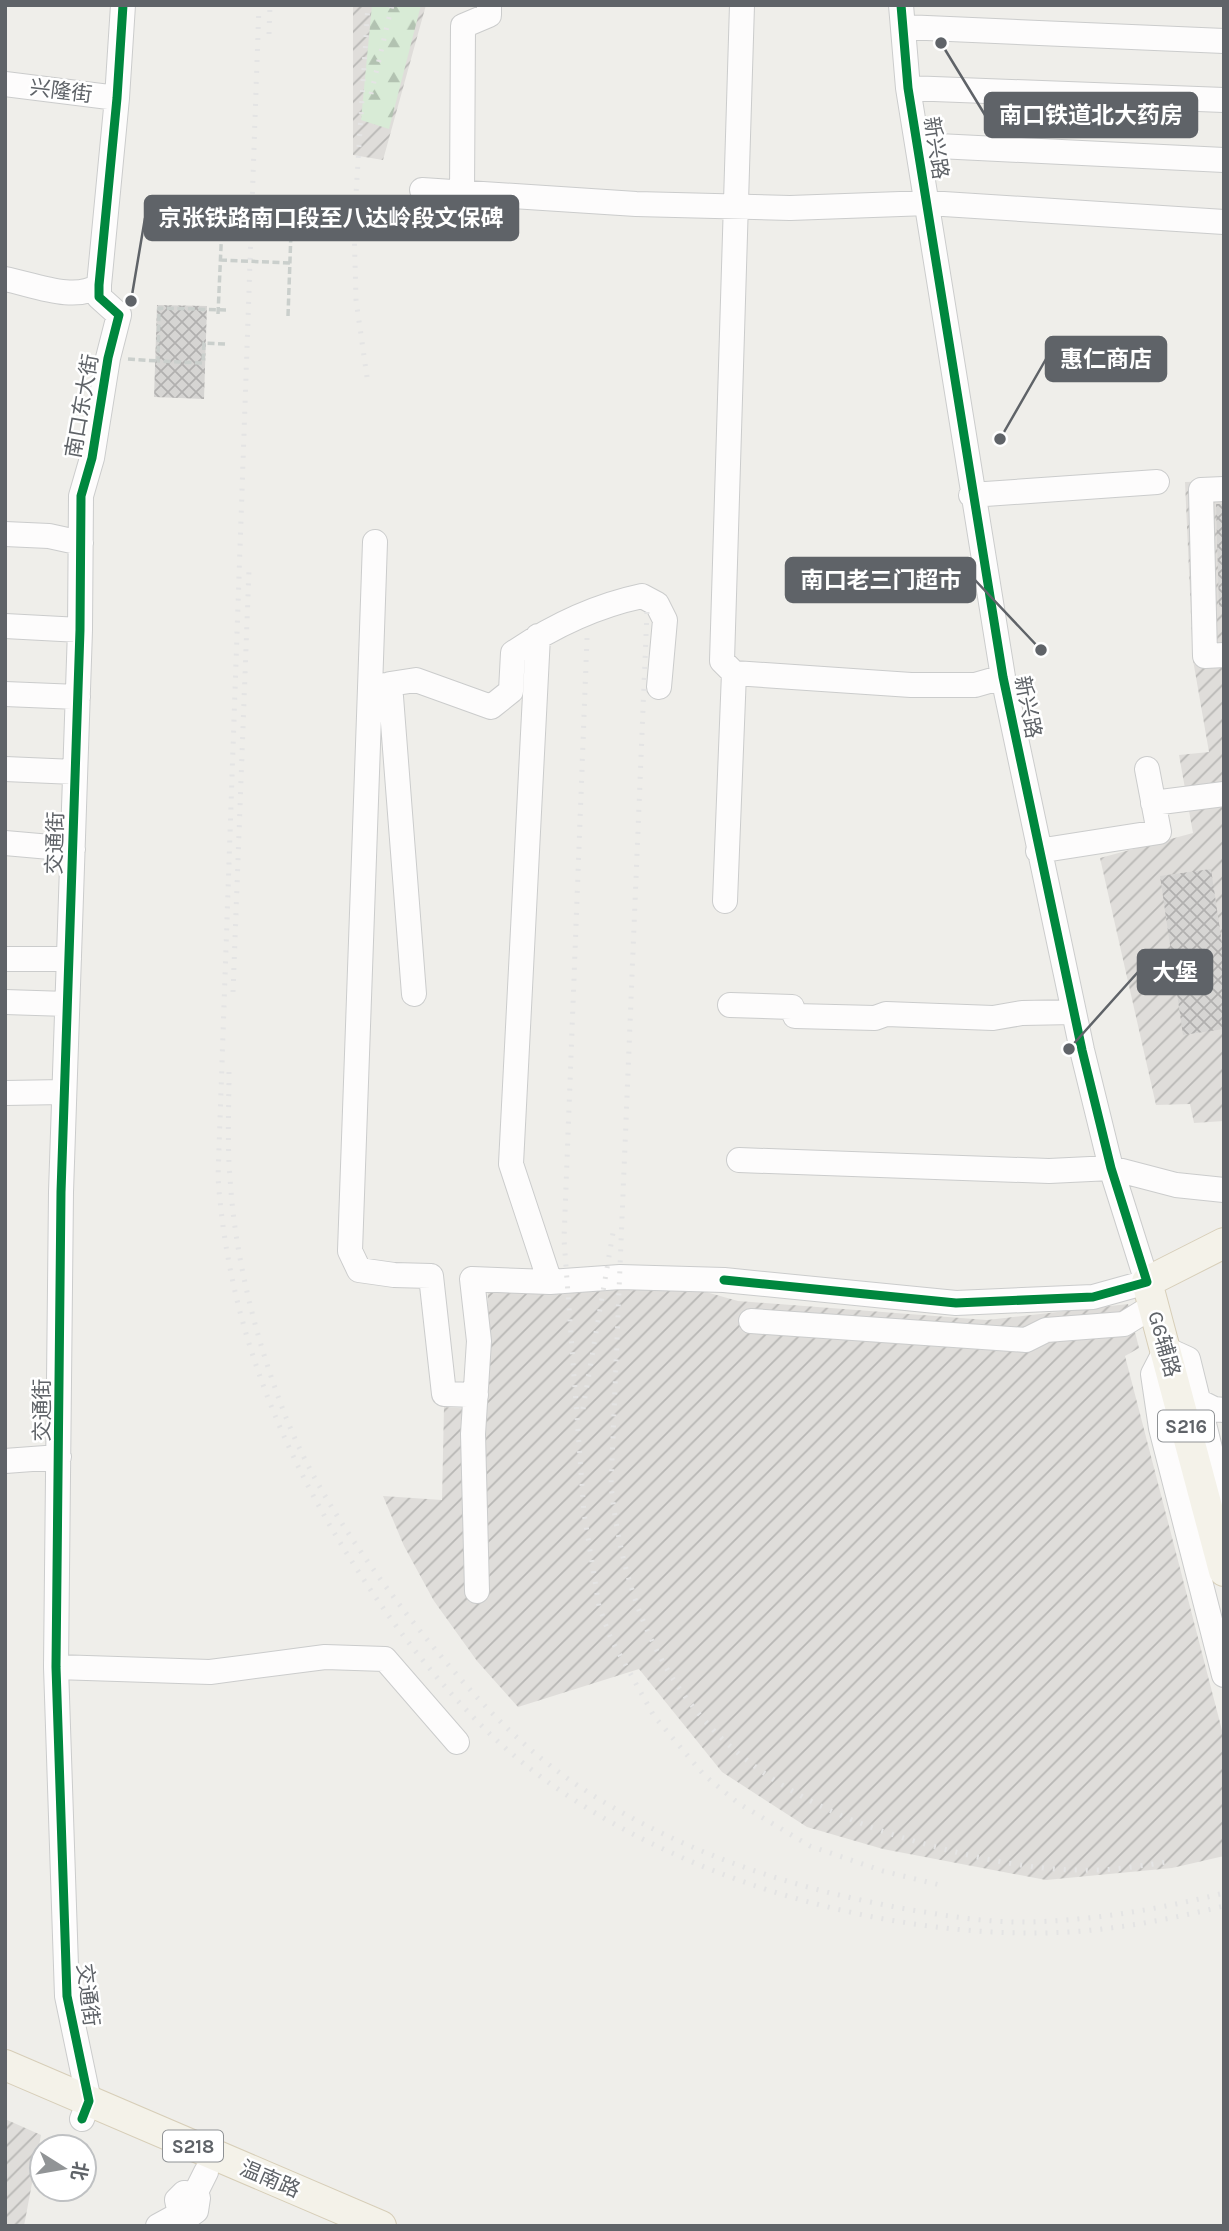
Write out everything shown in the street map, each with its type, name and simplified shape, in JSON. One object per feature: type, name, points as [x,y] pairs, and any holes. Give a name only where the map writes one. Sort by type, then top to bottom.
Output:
[{"type":"main road","name":"G6辅路","points":[[1224,1243],[1150,1294],[1224,1571]]},
{"type":"main road","name":"温南路","points":[[5,2065],[85,2110],[193,2204],[332,2226]]},
{"type":"main road","name":"温南路","points":[[5,2087],[85,2110],[381,2226]]},
{"type":"street","points":[[5,279],[75,293],[88,293],[99,285],[123,5]]},
{"type":"street","points":[[461,194],[463,26],[489,15],[489,5]]},
{"type":"street","points":[[741,5],[722,661],[734,673],[911,685],[975,685],[1003,677]]},
{"type":"street","points":[[902,16],[1224,41]]},
{"type":"street","name":"新兴路","points":[[902,16],[908,88],[1003,677],[1038,851],[1111,1168],[1150,1294]]},
{"type":"street","name":"兴隆街","points":[[5,83],[117,98]]},
{"type":"street","points":[[908,88],[1224,100]]},
{"type":"street","points":[[918,145],[1224,160]]},
{"type":"street","points":[[422,190],[735,207],[790,208],[928,203],[1224,222]]},
{"type":"street","name":"南口东大街","points":[[78,698],[81,496],[92,458],[108,358],[119,315],[99,298],[99,285]]},
{"type":"street","points":[[971,495],[1157,482]]},
{"type":"street","points":[[1224,489],[1201,490],[1205,656],[1224,655]]},
{"type":"street","points":[[5,534],[49,536],[81,543]]},
{"type":"street","points":[[375,542],[380,686],[414,994]]},
{"type":"street","points":[[380,686],[416,680],[491,707],[511,691],[513,653],[538,636],[602,604],[642,596],[657,604],[665,620],[659,687]]},
{"type":"street","points":[[5,626],[80,630]]},
{"type":"street","points":[[538,636],[511,1164],[550,1282]]},
{"type":"street","points":[[725,901],[734,673]]},
{"type":"street","points":[[380,686],[349,1251],[359,1270],[431,1276],[444,1394],[476,1395]]},
{"type":"street","points":[[5,694],[78,698]]},
{"type":"street","name":"交通街","points":[[78,698],[64,1092],[56,1667],[67,1996],[85,2110]]},
{"type":"street","points":[[5,769],[75,772]]},
{"type":"street","points":[[1038,851],[1159,832],[1147,769]]},
{"type":"street","points":[[1153,803],[1224,794]]},
{"type":"street","points":[[5,843],[73,849]]},
{"type":"street","points":[[5,959],[69,959]]},
{"type":"street","points":[[5,1002],[67,1004]]},
{"type":"street","points":[[730,1005],[792,1007],[795,1016],[875,1017],[886,1014],[993,1018],[1023,1013],[1074,1012]]},
{"type":"street","points":[[5,1093],[64,1092]]},
{"type":"street","points":[[739,1160],[1049,1171],[1111,1168],[1153,1176],[1176,1185],[1224,1190]]},
{"type":"street","points":[[477,1591],[472,1434],[479,1341],[472,1279],[550,1282],[620,1277],[724,1280],[956,1303],[1150,1294]]},
{"type":"street","points":[[751,1321],[1026,1340],[1046,1330],[1124,1324],[1150,1294]]},
{"type":"street","points":[[1224,1505],[1188,1359],[1166,1349],[1153,1374],[1161,1428],[1224,1675]]},
{"type":"street","points":[[1196,1400],[1214,1409],[1224,1410]]},
{"type":"street","points":[[5,1461],[59,1457]]},
{"type":"street","points":[[56,1667],[209,1672],[325,1657],[385,1659],[457,1742]]},
{"type":"street","points":[[158,2226],[193,2204]]},
{"type":"path","points":[[218,314],[223,202]]},
{"type":"path","points":[[288,316],[292,204]]},
{"type":"path","points":[[220,260],[290,263]]},
{"type":"path","points":[[158,361],[159,307],[226,310]]},
{"type":"path","points":[[108,358],[203,363],[204,343],[225,344]]},
{"type":"shaded area","points":[[353,5],[426,5],[383,160],[353,155]]},
{"type":"shaded area","points":[[1224,481],[1224,1121],[1194,1123],[1190,1104],[1156,1105],[1100,858],[1193,833],[1179,755],[1209,752],[1193,660],[1185,482]]},
{"type":"shaded area","points":[[488,1283],[688,1287],[738,1301],[987,1320],[1128,1304],[1139,1348],[1125,1356],[1224,1738],[1224,1856],[1172,1868],[1046,1880],[883,1849],[807,1827],[722,1772],[639,1669],[518,1707],[477,1661],[434,1601],[404,1546],[383,1496],[442,1500],[444,1407],[486,1410]]},
{"type":"shaded area","points":[[5,2119],[36,2133],[28,2133],[28,2203],[24,2226],[5,2226]]},
{"type":"green space","points":[[372,5],[421,5],[389,129],[361,120]]},
{"type":"building","points":[[157,305],[207,306],[204,399],[154,397]]},
{"type":"building","points":[[1216,504],[1224,504],[1224,607],[1219,607]]},
{"type":"building","points":[[1211,869],[1224,957],[1224,1029],[1183,1035],[1160,876]]},
{"type":"railway","points":[[259,5],[218,1177],[231,1275],[243,1322],[257,1368],[294,1458],[341,1544],[371,1590],[420,1657],[456,1699],[529,1767],[590,1810],[658,1847],[730,1877],[805,1901],[881,1918],[955,1929],[1027,1933],[1101,1929],[1151,1922],[1224,1906]]},
{"type":"railway","points":[[269,34],[270,5]]},
{"type":"railway","points":[[367,377],[356,300],[354,225],[368,5]]},
{"type":"railway","points":[[371,94],[392,5]]},
{"type":"railway","points":[[233,992],[249,569]]},
{"type":"railway","points":[[647,612],[611,1485],[623,1555],[642,1617],[668,1672],[703,1719],[745,1759],[796,1793],[854,1821],[943,1849],[1032,1867],[1099,1870],[1168,1862]]},
{"type":"railway","points":[[587,638],[564,1239],[584,1513],[599,1606],[611,1639],[654,1716],[704,1775],[738,1803],[810,1846],[883,1871],[944,1886]]},
{"type":"railway","points":[[229,1072],[229,1165],[242,1270],[266,1362],[298,1446],[340,1520],[405,1612],[465,1684],[530,1749],[580,1787],[659,1832],[743,1867],[829,1893],[873,1903],[974,1919],[1030,1922],[1128,1913],[1224,1893]]},
{"type":"railway","points":[[583,1409],[614,1227]]},
{"type":"cycle path","points":[[82,2119],[89,2101],[67,1996],[56,1667],[61,1192],[80,630],[81,496],[92,458],[108,358],[119,315],[99,297],[99,285],[123,5]]},
{"type":"cycle path","points":[[724,1280],[956,1303],[1093,1297],[1147,1282],[1111,1168],[1082,1050],[1003,677],[908,88],[901,5]]},
{"type":"place","name":"南口铁道北大药房","points":[[941,43]]},
{"type":"place","name":"京张铁路南口段至八达岭段文保碑","points":[[131,301]]},
{"type":"place","name":"惠仁商店","points":[[1000,439]]},
{"type":"place","name":"南口老三门超市","points":[[1041,650]]},
{"type":"place","name":"大堡","points":[[1069,1049]]}]
